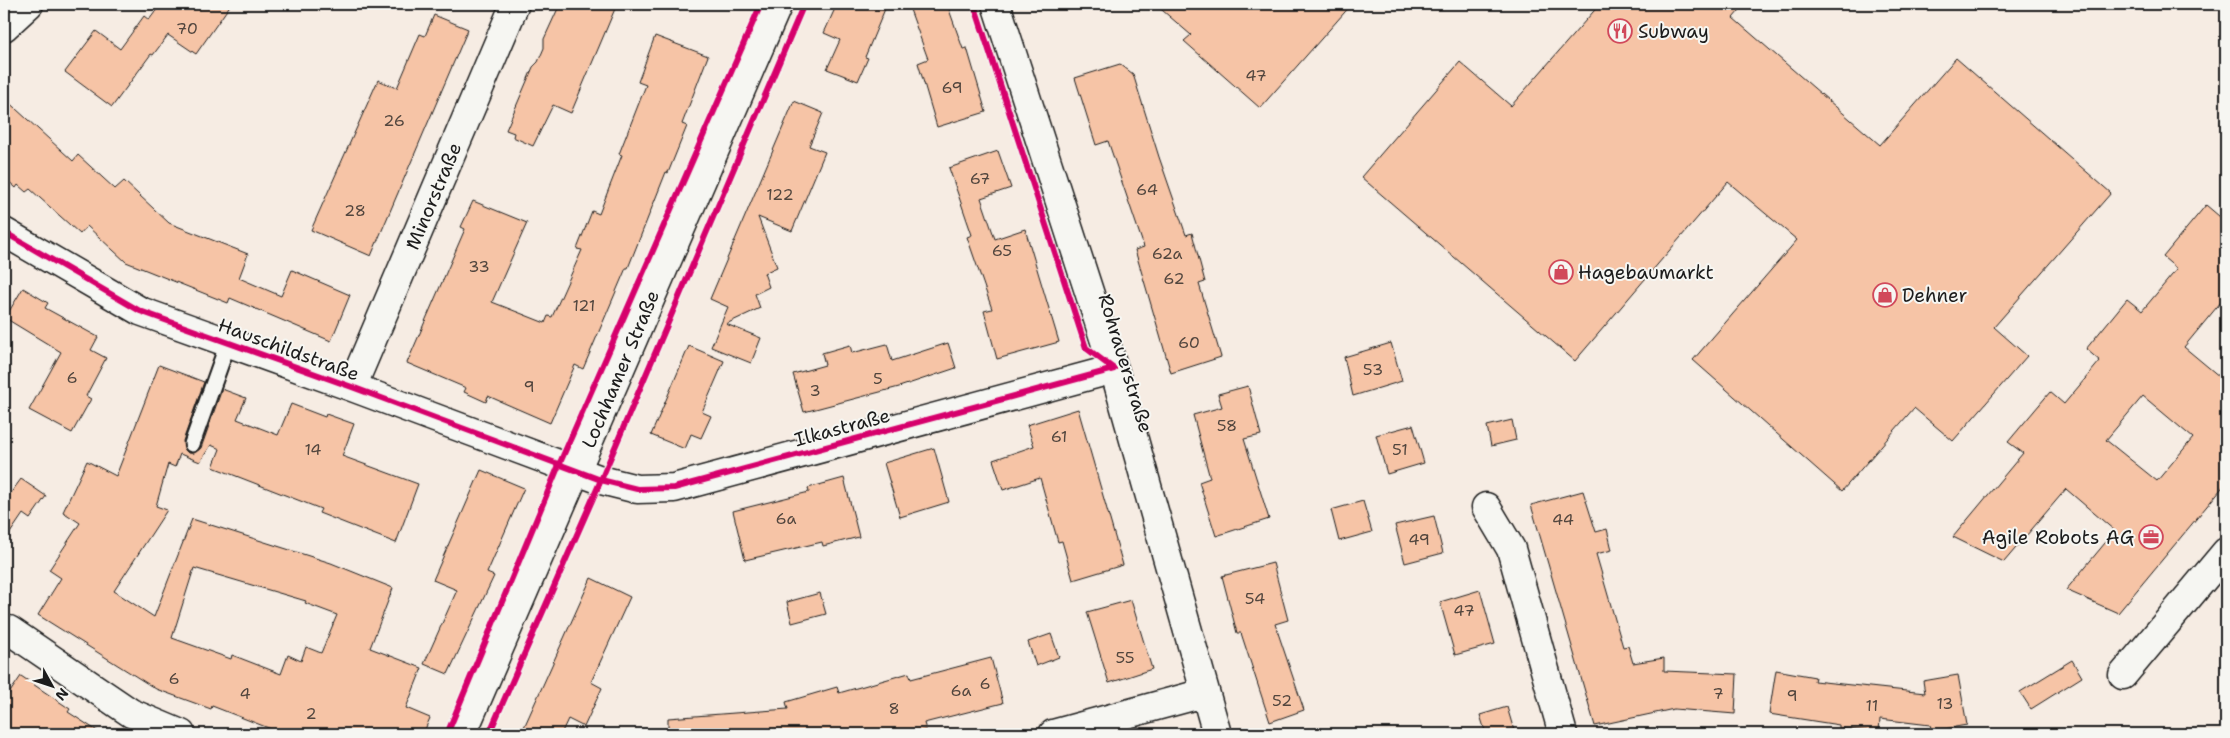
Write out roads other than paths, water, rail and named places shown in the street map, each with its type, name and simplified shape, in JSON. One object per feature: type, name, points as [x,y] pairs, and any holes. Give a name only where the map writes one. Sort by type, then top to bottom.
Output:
[{"type":"street","points":[[4,27],[29,4]]},
{"type":"street","name":"Minorstraße","points":[[352,387],[515,4]]},
{"type":"street","name":"Lochhamer Straße","points":[[462,734],[778,4]]},
{"type":"street","name":"Rohrauerstraße","points":[[996,4],[1114,369],[1216,734]]},
{"type":"street","name":"Hauschildstraße","points":[[4,232],[140,312],[352,387],[576,472]]},
{"type":"street","name":"Ilkastraße","points":[[576,472],[637,489],[674,488],[1114,369]]},
{"type":"street","points":[[1486,507],[1511,549],[1562,734]]},
{"type":"street","points":[[2123,675],[2226,552]]},
{"type":"street","points":[[4,631],[9,630],[131,713],[181,734]]},
{"type":"street","points":[[1052,734],[1204,693]]},
{"type":"lane","points":[[192,444],[228,343]]},
{"type":"place","name":"Subway","points":[[1620,31]]},
{"type":"place","name":"Hagebaumarkt","points":[[1561,272]]},
{"type":"place","name":"Dehner","points":[[1885,295]]},
{"type":"place","name":"Agile Robots AG","points":[[2151,537]]}]
